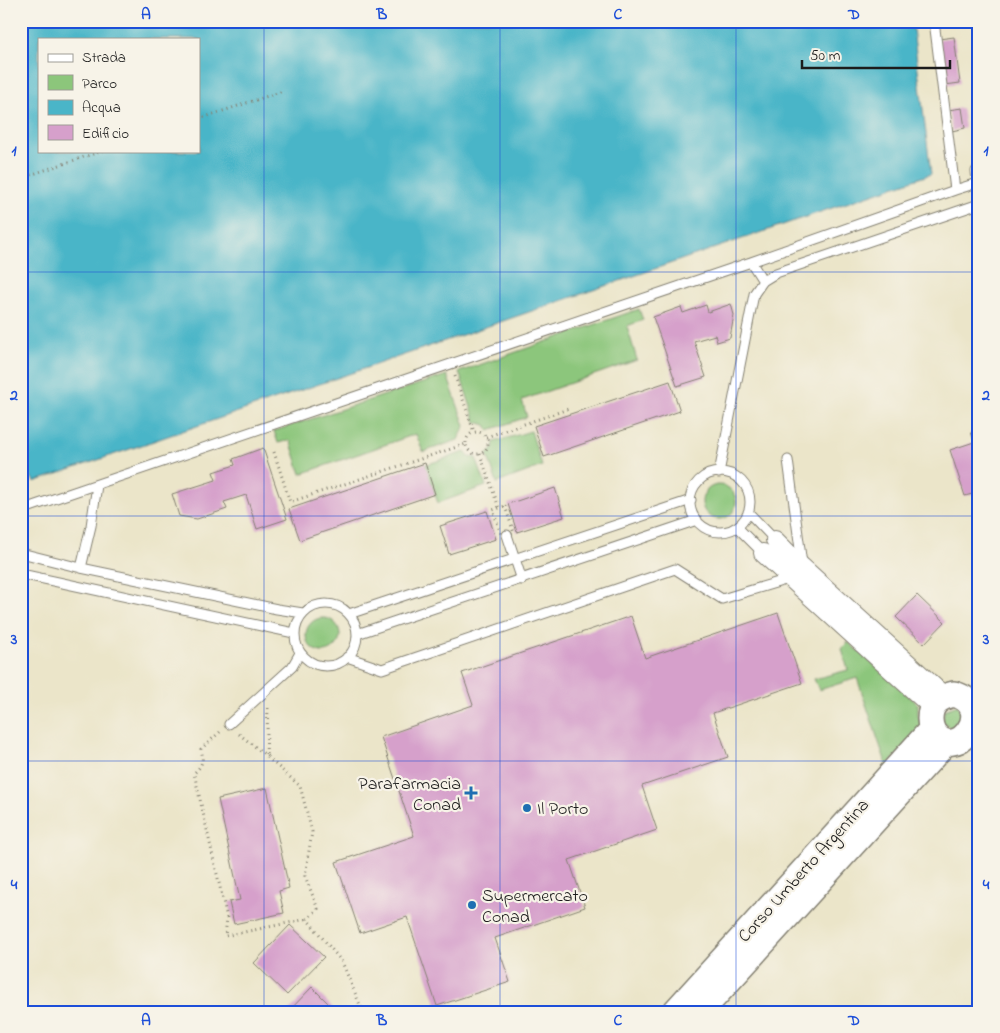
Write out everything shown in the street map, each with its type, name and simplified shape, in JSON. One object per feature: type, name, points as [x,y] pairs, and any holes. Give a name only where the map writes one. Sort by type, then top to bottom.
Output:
[{"type":"street","points":[[769,546],[959,741],[976,735],[978,718],[976,701],[954,694],[938,719]]},
{"type":"street","name":"Corso Umberto Argentina","points":[[675,1012],[938,719]]},
{"type":"street","name":"Corso Umberto Argentina","points":[[700,1012],[938,719]]},
{"type":"lane","points":[[934,21],[955,190]]},
{"type":"lane","points":[[21,510],[751,262],[977,183],[976,171]]},
{"type":"lane","points":[[719,472],[754,294],[763,281],[776,273],[979,204]]},
{"type":"lane","points":[[751,262],[763,281]]},
{"type":"lane","points":[[348,658],[382,669],[675,569],[722,599],[797,573],[788,460]]},
{"type":"lane","points":[[719,472],[738,478],[749,494],[750,503],[744,521],[729,531],[720,532],[703,527],[696,520],[691,500],[692,493],[700,481],[706,476],[719,472]]},
{"type":"lane","points":[[81,568],[91,526],[97,485]]},
{"type":"lane","points":[[349,614],[691,500]]},
{"type":"lane","points":[[748,512],[769,546]]},
{"type":"lane","points":[[357,634],[696,520]]},
{"type":"lane","points":[[736,527],[769,546]]},
{"type":"lane","points":[[507,535],[522,580]]},
{"type":"lane","points":[[21,552],[81,568],[303,613]]},
{"type":"lane","points":[[21,574],[294,633]]},
{"type":"lane","points":[[326,604],[343,609],[349,614],[356,627],[357,634],[356,643],[348,658],[339,664],[323,666],[308,661],[300,653],[295,644],[294,633],[303,613],[310,608],[326,604]]},
{"type":"lane","points":[[229,724],[292,667],[300,653]]},
{"type":"path","points":[[200,119],[283,91]]},
{"type":"path","points":[[21,178],[99,152]]},
{"type":"path","points":[[451,364],[474,432]]},
{"type":"path","points":[[486,437],[571,408]]},
{"type":"path","points":[[474,432],[481,432],[486,437],[488,447],[480,454],[469,451],[466,444],[467,437],[474,432]]},
{"type":"path","points":[[274,452],[290,502],[466,444]]},
{"type":"path","points":[[480,454],[499,508]]},
{"type":"path","points":[[268,757],[266,756],[269,687]]},
{"type":"path","points":[[229,724],[300,786],[312,832],[305,876],[318,909],[307,919],[225,936],[227,918],[194,774],[202,766],[201,749],[229,724]]},
{"type":"path","points":[[307,919],[342,962],[363,1012]]},
{"type":"green space","points":[[639,309],[643,320],[627,326],[637,360],[522,400],[527,417],[489,430],[486,425],[476,422],[459,372]]},
{"type":"green space","points":[[447,375],[465,426],[458,440],[423,452],[416,434],[301,474],[290,440],[278,443],[274,431]]},
{"type":"green space","points":[[531,431],[542,466],[497,483],[487,454],[493,449],[494,442]]},
{"type":"green space","points":[[465,452],[469,457],[476,458],[486,486],[438,503],[425,465]]},
{"type":"green space","points":[[719,485],[726,486],[731,490],[735,495],[735,509],[731,514],[726,518],[719,519],[712,518],[707,514],[703,509],[702,502],[703,495],[707,490],[712,486]]},
{"type":"green space","points":[[323,618],[330,619],[335,623],[339,628],[339,642],[335,647],[330,651],[323,652],[316,651],[311,647],[307,642],[306,635],[307,628],[311,623],[316,619]]},
{"type":"green space","points":[[848,642],[918,704],[918,715],[922,729],[887,766],[857,678],[819,690],[814,679],[848,670],[842,649]]},
{"type":"green space","points":[[958,705],[965,722],[952,729],[943,722],[944,710]]},
{"type":"water","points":[[21,21],[912,21],[931,174],[34,482],[21,458]]},
{"type":"building","points":[[954,37],[960,83],[945,85],[939,39]]},
{"type":"building","points":[[962,108],[965,128],[952,131],[948,110]]},
{"type":"building","points":[[731,304],[734,315],[730,338],[717,342],[715,335],[694,341],[706,377],[677,386],[653,317],[681,307],[683,313],[706,305],[708,312]]},
{"type":"building","points":[[670,381],[680,411],[544,457],[534,426]]},
{"type":"building","points":[[979,429],[979,492],[965,496],[950,450],[974,442],[971,432]]},
{"type":"building","points":[[263,448],[287,519],[257,529],[246,495],[224,502],[227,509],[197,519],[179,516],[172,494],[216,480],[213,472],[235,465],[233,459]]},
{"type":"building","points":[[425,463],[435,494],[300,540],[289,509]]},
{"type":"building","points":[[555,488],[564,517],[517,532],[508,504]]},
{"type":"building","points":[[487,511],[496,539],[449,554],[440,526]]},
{"type":"building","points":[[917,595],[945,622],[924,644],[896,617]]},
{"type":"building","name":"Il Porto","points":[[778,613],[802,683],[713,713],[728,757],[642,786],[657,830],[569,860],[585,907],[495,938],[510,982],[437,1006],[407,917],[360,933],[336,862],[414,836],[381,737],[473,705],[462,673],[631,616],[645,658]]},
{"type":"building","points":[[267,788],[289,888],[279,891],[284,913],[234,924],[229,902],[240,900],[218,799]]},
{"type":"building","points":[[290,925],[324,957],[287,995],[254,963]]},
{"type":"building","points":[[312,987],[337,1012],[288,1012]]},
{"type":"place","name":"Parafarmacia Conad","points":[[471,793]]},
{"type":"place","name":"Il Porto","points":[[527,808]]},
{"type":"place","name":"Supermercato Conad","points":[[472,905]]}]
